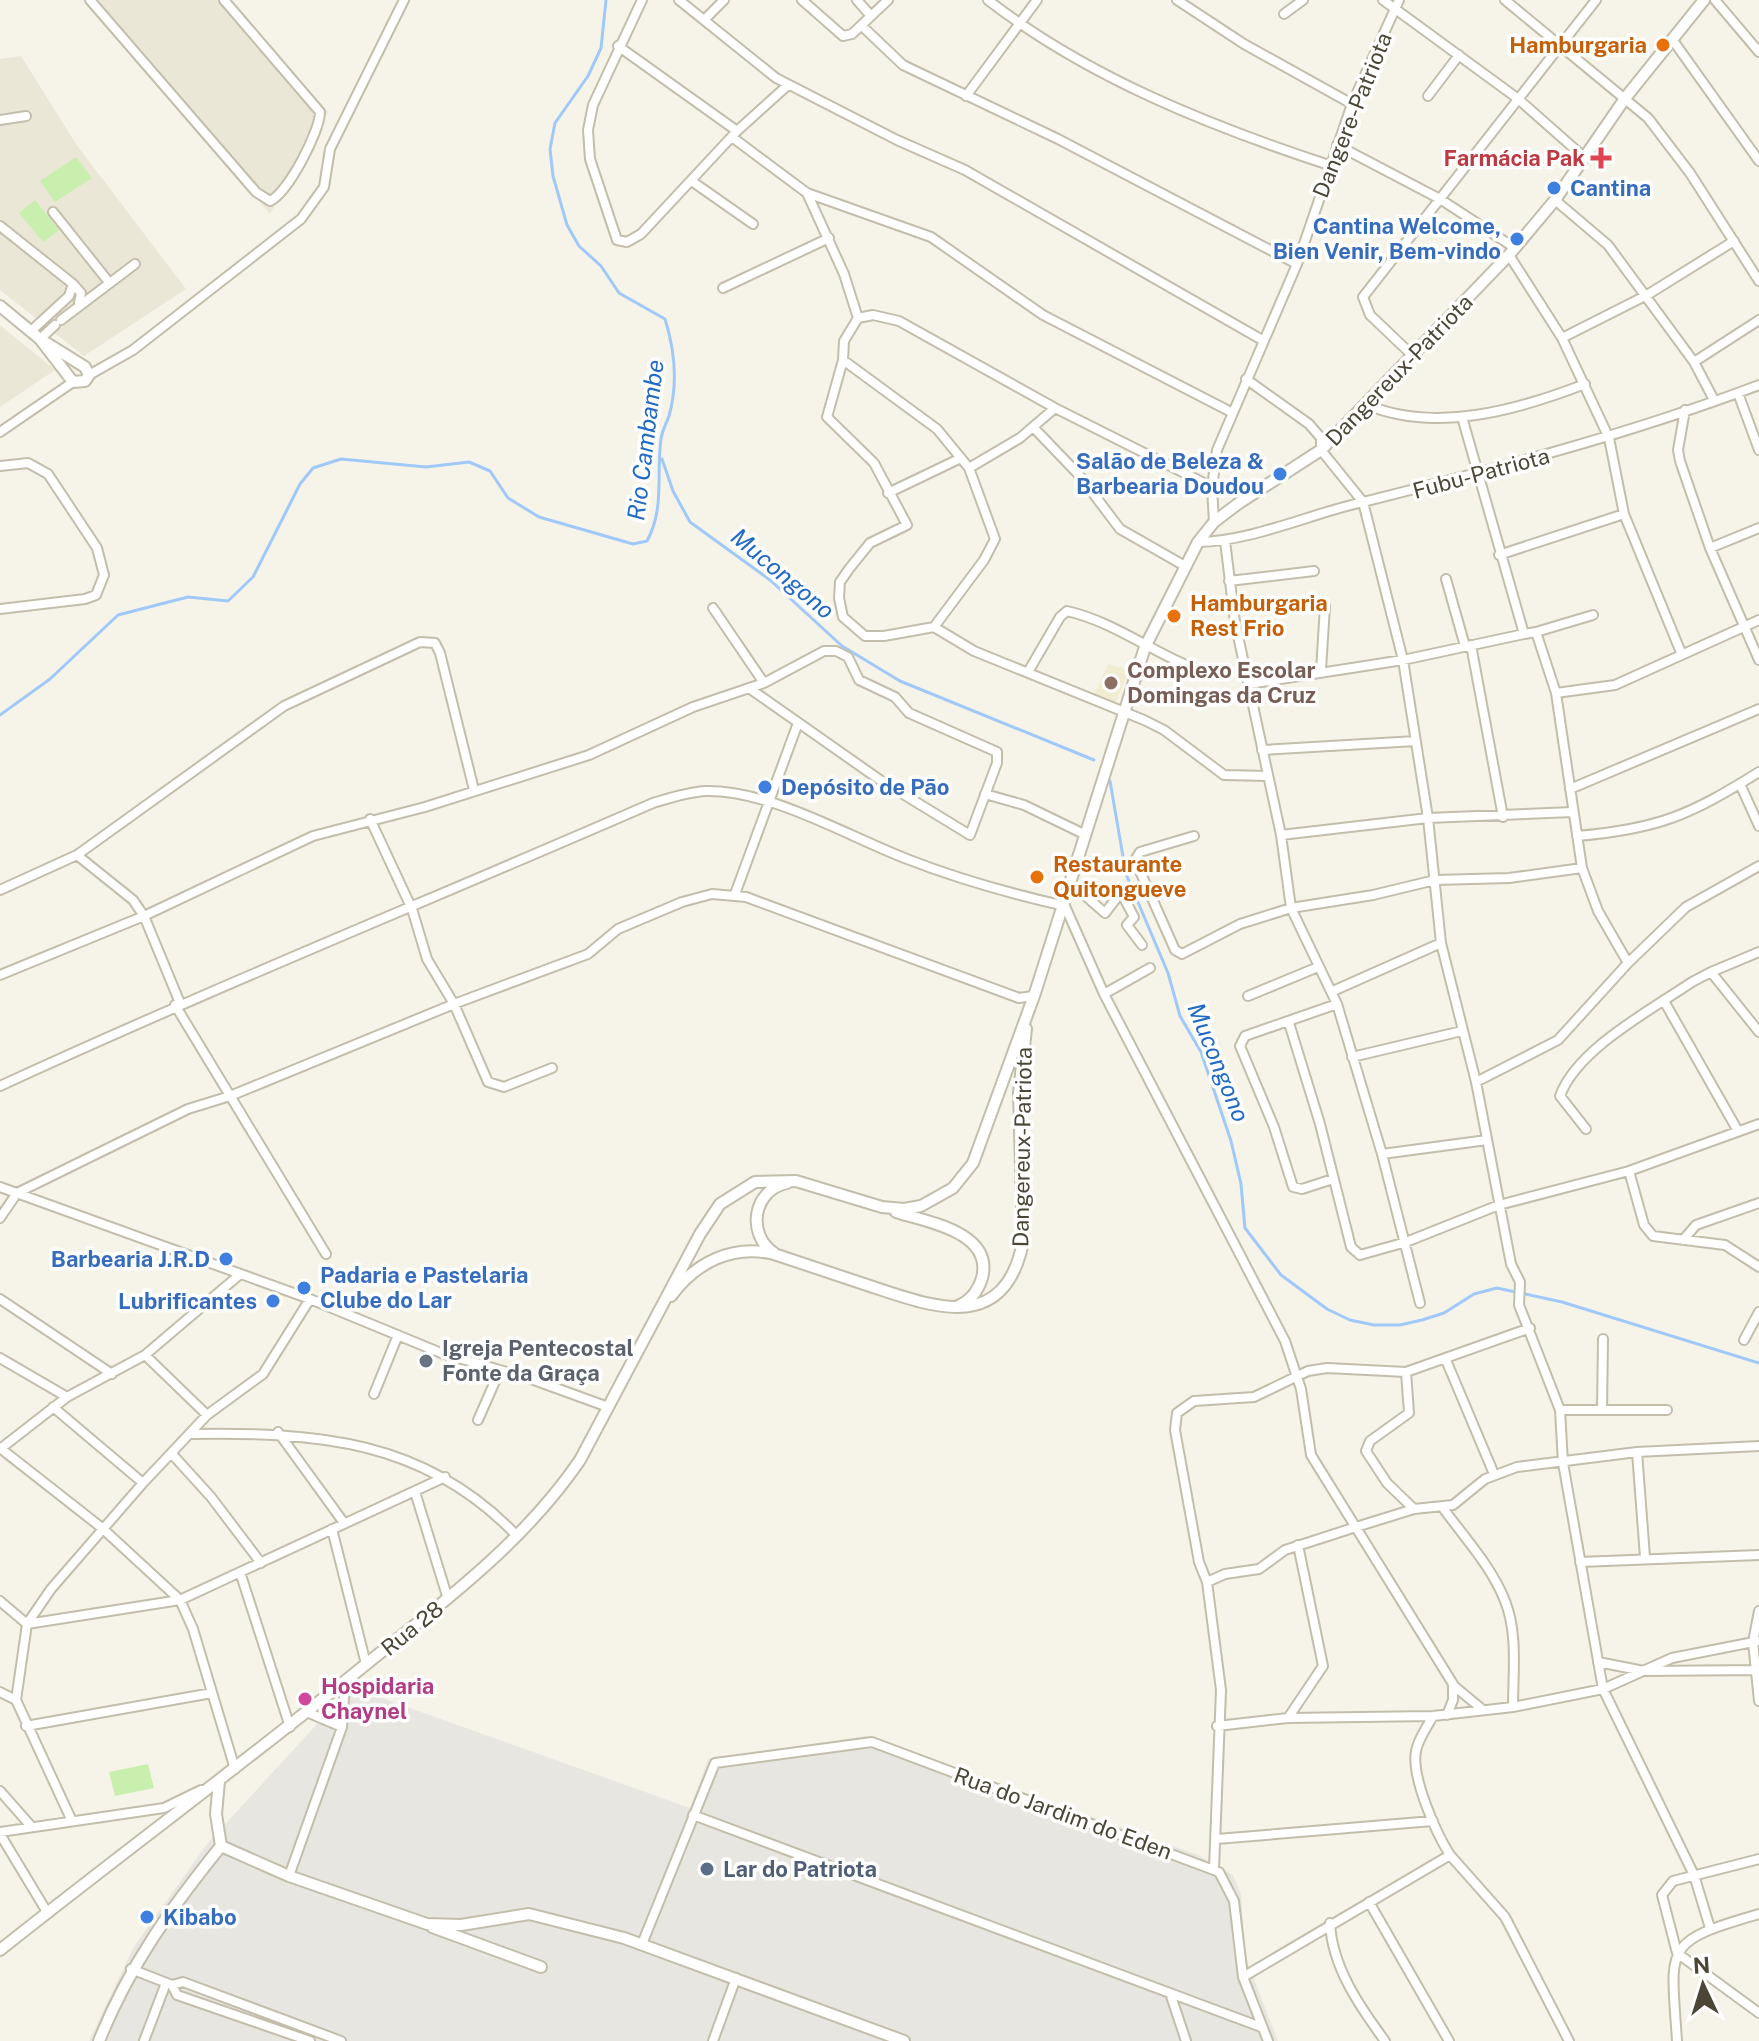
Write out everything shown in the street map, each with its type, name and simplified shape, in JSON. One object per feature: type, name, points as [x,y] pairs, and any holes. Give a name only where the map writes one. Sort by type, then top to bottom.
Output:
[{"type":"street","points":[[90,0],[256,192],[266,201],[273,200],[302,159],[320,112],[224,0]]},
{"type":"street","points":[[40,339],[73,382],[79,384],[133,350],[275,241],[309,209],[324,187],[330,149],[404,0]]},
{"type":"street","points":[[642,0],[593,105],[588,130],[590,159],[617,240],[627,242],[641,234],[735,134],[788,85]]},
{"type":"street","points":[[679,0],[768,73],[788,85],[965,170],[1264,341]]},
{"type":"street","points":[[705,19],[724,0]]},
{"type":"street","points":[[802,0],[843,36],[862,26],[888,0]]},
{"type":"street","points":[[857,0],[871,16]]},
{"type":"street","points":[[988,0],[1071,56],[1130,86],[1254,139],[1329,165]]},
{"type":"street","points":[[966,96],[1037,0]]},
{"type":"street","points":[[1177,0],[1244,44],[1352,104]]},
{"type":"street","points":[[1284,14],[1303,0]]},
{"type":"street","points":[[1383,0],[1397,4],[1517,98],[1585,158]]},
{"type":"street","points":[[1505,0],[1563,44],[1653,124],[1690,173],[1759,281]]},
{"type":"street","points":[[1411,354],[1370,315],[1362,302],[1366,292],[1596,0]]},
{"type":"street","name":"Dangereux-Patriota","points":[[1214,522],[1321,450],[1512,252],[1555,200],[1626,97],[1704,0]]},
{"type":"street","points":[[1715,0],[1759,52]]},
{"type":"street","name":"Dangere-Patriota","points":[[1214,522],[1212,487],[1217,450],[1297,264],[1352,104],[1397,4]]},
{"type":"street","points":[[862,26],[891,57],[1058,139],[1297,264]]},
{"type":"street","points":[[1672,39],[1759,161]]},
{"type":"street","points":[[618,46],[807,193],[931,237],[1043,315],[1231,412]]},
{"type":"street","points":[[1428,96],[1459,55]]},
{"type":"street","points":[[0,120],[26,116]]},
{"type":"street","points":[[1337,145],[1440,199],[1512,252],[1562,338],[1609,438],[1624,514],[1682,655]]},
{"type":"street","points":[[693,182],[753,224]]},
{"type":"street","points":[[807,193],[829,238],[858,318]]},
{"type":"street","points":[[1555,200],[1608,245],[1694,362],[1714,400]]},
{"type":"street","points":[[53,212],[108,281]]},
{"type":"street","points":[[0,226],[73,284],[81,293],[79,303]]},
{"type":"street","points":[[723,288],[829,238]]},
{"type":"street","points":[[1562,338],[1647,295],[1734,241]]},
{"type":"street","points":[[40,339],[79,303],[135,264]]},
{"type":"street","points":[[31,331],[69,296],[73,284]]},
{"type":"street","points":[[0,306],[40,339],[85,367],[89,375]]},
{"type":"street","points":[[53,309],[60,321]]},
{"type":"street","points":[[1212,487],[1055,408],[899,321],[873,315],[858,318],[844,341],[843,360],[827,417],[867,455],[907,525],[870,543],[849,569],[840,582],[843,617],[865,636],[884,636],[934,627],[974,651],[1164,730],[1224,775],[1268,776]]},
{"type":"street","points":[[1694,362],[1759,320]]},
{"type":"street","points":[[843,360],[937,429],[969,468],[995,539],[984,560],[934,627]]},
{"type":"street","points":[[1246,379],[1309,424],[1321,438],[1321,450],[1363,502],[1403,660],[1428,818],[1441,943],[1476,1082],[1511,1264],[1520,1282],[1519,1305],[1560,1410],[1563,1463],[1603,1689],[1694,1875],[1710,1928]]},
{"type":"street","points":[[0,432],[73,382]]},
{"type":"street","points":[[1365,404],[1391,416],[1462,417],[1548,399],[1585,384]]},
{"type":"street","name":"Fubu-Patriota","points":[[1198,542],[1225,541],[1363,502],[1477,476],[1609,438],[1759,385]]},
{"type":"street","points":[[1738,393],[1759,450]]},
{"type":"street","points":[[969,468],[1033,427],[1055,408]]},
{"type":"street","points":[[1685,410],[1678,450],[1710,548],[1759,660]]},
{"type":"street","points":[[1462,417],[1524,634]]},
{"type":"street","points":[[1033,427],[1080,476],[1120,529],[1185,566]]},
{"type":"street","points":[[888,493],[961,458]]},
{"type":"street","points":[[0,466],[28,463],[48,474],[97,548],[104,575],[96,595],[85,599],[0,609]]},
{"type":"street","points":[[1499,555],[1624,514]]},
{"type":"street","points":[[882,1207],[921,1206],[953,1188],[973,1163],[1073,885],[1098,790],[1145,647],[1198,542],[1214,522]]},
{"type":"street","points":[[1710,548],[1759,528]]},
{"type":"street","points":[[1225,541],[1229,581],[1281,835],[1291,908],[1318,967],[1333,991],[1382,1154],[1420,1303]]},
{"type":"street","points":[[1229,581],[1314,571]]},
{"type":"street","points":[[1446,579],[1468,646],[1503,817]]},
{"type":"street","points":[[1321,670],[1325,606]]},
{"type":"street","points":[[713,608],[764,683]]},
{"type":"street","points":[[1028,672],[1060,617],[1067,611],[1125,632],[1145,647],[1211,674]]},
{"type":"street","points":[[1249,684],[1321,670],[1403,660],[1536,632],[1593,615]]},
{"type":"street","points":[[1556,693],[1606,688],[1759,620]]},
{"type":"street","points":[[1536,632],[1556,693],[1582,868],[1598,911],[1628,963]]},
{"type":"street","points":[[0,890],[77,855],[284,706],[420,642],[435,643],[440,653],[474,790]]},
{"type":"street","points":[[0,975],[144,916],[313,836],[425,807],[589,755],[693,707],[749,688],[764,683],[812,655],[830,650],[842,653],[852,662],[859,680],[895,697],[909,713],[994,749],[997,763],[970,835],[880,780],[749,688]]},
{"type":"street","points":[[1570,789],[1759,709]]},
{"type":"street","points":[[735,894],[798,723]]},
{"type":"street","points":[[1262,750],[1416,741]]},
{"type":"street","points":[[1577,836],[1626,832],[1665,823],[1759,772]]},
{"type":"street","points":[[1740,784],[1759,826]]},
{"type":"street","points":[[0,1086],[177,1004],[412,909],[677,795],[708,791],[768,803],[908,860],[1006,892],[1065,906]]},
{"type":"street","points":[[985,794],[1024,805],[1086,835]]},
{"type":"street","points":[[1281,835],[1428,818],[1573,812]]},
{"type":"street","points":[[370,819],[412,909],[427,959],[454,1004],[488,1082],[504,1087],[552,1068]]},
{"type":"street","points":[[1194,836],[1140,852],[1135,860],[1175,950],[1182,954],[1240,924],[1291,908],[1373,895],[1435,880],[1509,878],[1582,868]]},
{"type":"street","points":[[77,855],[133,900],[144,916],[177,1004],[326,1254]]},
{"type":"street","points":[[1476,1082],[1558,1040],[1628,963],[1686,907],[1759,866]]},
{"type":"street","points":[[1073,885],[1105,913],[1121,892],[1134,917],[1127,925],[1142,945]]},
{"type":"street","points":[[0,1218],[17,1193],[179,1113],[230,1096],[454,1004],[588,954],[618,929],[682,902],[712,894],[735,894],[1019,998],[1033,996]]},
{"type":"street","points":[[1065,906],[1104,994],[1285,1341],[1297,1375],[1311,1455],[1401,1606],[1453,1684],[1483,1710]]},
{"type":"street","points":[[1333,991],[1441,943]]},
{"type":"street","points":[[1586,1129],[1560,1096],[1565,1083],[1581,1061],[1664,1001],[1711,972],[1759,952]]},
{"type":"street","points":[[1248,996],[1318,967]]},
{"type":"street","points":[[1104,994],[1150,968]]},
{"type":"street","points":[[1711,972],[1759,1032]]},
{"type":"street","name":"Dangereux-Patriota","points":[[654,1318],[675,1289],[703,1264],[724,1254],[750,1250],[774,1254],[917,1302],[948,1309],[962,1309],[996,1296],[1010,1282],[1019,1264],[1023,1242],[1022,1046],[1033,996]]},
{"type":"street","points":[[1664,1001],[1738,1131]]},
{"type":"street","points":[[1333,1179],[1302,1189],[1293,1187],[1274,1127],[1240,1046],[1245,1036],[1337,1004]]},
{"type":"street","points":[[1289,1023],[1355,1253],[1377,1251],[1406,1242],[1499,1205],[1629,1171],[1759,1124]]},
{"type":"street","points":[[1352,1057],[1462,1031]]},
{"type":"street","points":[[1382,1154],[1487,1140]]},
{"type":"street","points":[[1629,1171],[1649,1232],[1658,1237],[1725,1245],[1759,1267]]},
{"type":"street","points":[[774,1254],[758,1233],[758,1208],[767,1192],[777,1185],[796,1181]]},
{"type":"street","points":[[654,1318],[720,1204],[755,1182],[796,1181],[953,1231],[970,1240],[979,1250],[983,1263],[978,1288],[962,1305],[948,1309]]},
{"type":"street","points":[[0,1187],[238,1276],[310,1299],[398,1335],[608,1407]]},
{"type":"street","points":[[1683,1240],[1696,1225],[1759,1203]]},
{"type":"street","points":[[235,1769],[180,1600],[102,1528],[0,1449],[67,1397],[145,1355],[238,1276]]},
{"type":"street","points":[[0,1299],[112,1374]]},
{"type":"street","points":[[71,1819],[16,1700],[27,1624],[102,1528],[207,1415],[263,1374],[310,1299]]},
{"type":"street","points":[[1744,1340],[1759,1312]]},
{"type":"street","name":"Rua 28","points":[[0,1950],[309,1713],[448,1599],[517,1536],[559,1491],[608,1407],[654,1318]]},
{"type":"street","points":[[1268,2041],[1243,1977],[1234,1901],[1225,1879],[1214,1869],[1217,1726],[1221,1715],[1221,1690],[1207,1582],[1199,1562],[1175,1430],[1177,1413],[1194,1401],[1254,1397],[1297,1375],[1327,1368],[1406,1372],[1530,1328]]},
{"type":"street","points":[[374,1394],[398,1335]]},
{"type":"street","points":[[1602,1410],[1603,1339]]},
{"type":"street","points":[[145,1355],[207,1415]]},
{"type":"street","points":[[0,1358],[67,1397]]},
{"type":"street","points":[[1446,1360],[1494,1474]]},
{"type":"street","points":[[478,1420],[500,1370]]},
{"type":"street","points":[[1406,1372],[1409,1413],[1370,1441],[1366,1451],[1387,1483],[1414,1509]]},
{"type":"street","points":[[53,1407],[143,1483]]},
{"type":"street","points":[[1560,1410],[1667,1410]]},
{"type":"street","points":[[190,1434],[278,1432],[308,1435],[410,1461],[470,1491],[517,1536]]},
{"type":"street","points":[[278,1432],[344,1523]]},
{"type":"street","points":[[1207,1582],[1225,1574],[1259,1569],[1298,1545],[1414,1509],[1443,1508],[1464,1499],[1477,1484],[1494,1474],[1517,1467],[1637,1452],[1759,1446]]},
{"type":"street","points":[[1637,1452],[1645,1557]]},
{"type":"street","points":[[172,1454],[211,1497],[261,1563]]},
{"type":"street","points":[[0,1601],[27,1624],[180,1600],[445,1477]]},
{"type":"street","points":[[415,1492],[448,1599]]},
{"type":"street","points":[[1443,1508],[1489,1571],[1506,1602],[1513,1642],[1513,1707]]},
{"type":"street","points":[[332,1529],[366,1664]]},
{"type":"street","points":[[1288,1718],[1323,1666],[1298,1545]]},
{"type":"street","points":[[1580,1562],[1645,1557],[1759,1555]]},
{"type":"street","points":[[240,1572],[290,1728]]},
{"type":"street","points":[[1759,1611],[1756,1642],[1759,1701]]},
{"type":"street","points":[[1217,1726],[1288,1718],[1433,1716],[1513,1707],[1603,1689],[1672,1658],[1756,1642]]},
{"type":"street","points":[[1598,1662],[1644,1671],[1756,1670]]},
{"type":"street","points":[[289,1876],[342,1727],[345,1683]]},
{"type":"street","points":[[1447,1715],[1453,1700],[1453,1684]]},
{"type":"street","points":[[0,1692],[16,1700]]},
{"type":"street","points":[[26,1726],[212,1693]]},
{"type":"street","points":[[309,1713],[342,1727]]},
{"type":"street","points":[[1433,1716],[1415,1752],[1433,1821],[1450,1855],[1505,1917],[1569,2041]]},
{"type":"street","name":"Rua do Jardim do Eden","points":[[693,1815],[712,1767],[718,1761],[872,1742],[1214,1869]]},
{"type":"street","points":[[47,1912],[0,1833],[30,1825],[164,1808],[219,1781]]},
{"type":"street","points":[[99,2041],[131,1969],[174,1903],[221,1846],[216,1814],[219,1781]]},
{"type":"street","points":[[0,1791],[30,1825]]},
{"type":"street","points":[[642,1944],[693,1815],[1261,2027]]},
{"type":"street","points":[[1217,1839],[1433,1821]]},
{"type":"street","points":[[221,1846],[289,1876],[541,1967]]},
{"type":"street","points":[[1243,1977],[1450,1855]]},
{"type":"street","points":[[1759,1859],[1673,1881],[1662,1895],[1677,1953],[1759,2013]]},
{"type":"street","points":[[1369,1902],[1449,2041]]},
{"type":"street","points":[[427,1924],[472,1922],[529,1914],[642,1944],[904,2041]]},
{"type":"street","points":[[1677,2041],[1673,1963],[1677,1953],[1710,1928],[1759,1914]]},
{"type":"street","points":[[472,1922],[465,1933],[472,1943]]},
{"type":"street","points":[[1330,1923],[1331,1938],[1356,2001],[1385,2041]]},
{"type":"street","points":[[131,1969],[169,1984],[183,1982],[341,2041]]},
{"type":"street","points":[[713,2041],[736,1978]]},
{"type":"street","points":[[144,2041],[169,1984]]},
{"type":"street","points":[[169,1984],[177,1995],[310,2041]]},
{"type":"street","points":[[1170,1993],[1186,2041]]},
{"type":"shaded area","points":[[87,0],[231,0],[328,112],[270,214]]},
{"type":"shaded area","points":[[21,56],[76,144],[186,289],[84,356],[0,290],[0,59]]},
{"type":"shaded area","points":[[0,325],[55,370],[0,407]]},
{"type":"shaded area","name":"Complexo Escolar Domingas da Cruz","points":[[1108,664],[1129,670],[1114,707],[1093,697]]},
{"type":"shaded area","name":"Lar do Patriota","points":[[351,1687],[690,1808],[708,1759],[867,1736],[1198,1855],[1233,1875],[1241,1894],[1245,1956],[1278,2041],[89,2041],[133,1948],[207,1844]]},
{"type":"green space","points":[[76,157],[92,178],[55,202],[40,181]]},
{"type":"green space","points":[[35,200],[59,230],[43,242],[19,213]]},
{"type":"green space","points":[[148,1764],[154,1788],[115,1796],[109,1772]]},
{"type":"waterway","name":"Rio Cambambe","points":[[0,715],[50,679],[118,615],[188,597],[228,601],[253,577],[300,484],[313,468],[341,459],[426,467],[469,462],[490,471],[508,498],[539,517],[633,544],[647,541],[656,516],[661,439],[674,392],[673,355],[668,331],[665,319],[619,293],[601,266],[579,246],[567,225],[553,176],[550,149],[555,123],[588,76],[601,48],[606,0]]},
{"type":"waterway","name":"Mucongono","points":[[662,459],[673,491],[690,522],[770,580],[842,646],[900,681],[1094,760]]},
{"type":"waterway","name":"Mucongono","points":[[1110,781],[1126,874],[1168,973],[1180,1016],[1201,1052],[1231,1141],[1241,1184],[1245,1228],[1281,1275],[1327,1309],[1350,1320],[1374,1325],[1400,1325],[1422,1320],[1444,1313],[1474,1294],[1497,1288],[1562,1302],[1759,1363]]},
{"type":"place","name":"Hamburgaria","points":[[1663,45]]},
{"type":"place","name":"Farmácia Pak","points":[[1601,158]]},
{"type":"place","name":"Cantina","points":[[1554,188]]},
{"type":"place","name":"Cantina Welcome, Bien Venir, Bem-vindo","points":[[1517,239]]},
{"type":"place","name":"Salão de Beleza & Barbearia Doudou","points":[[1280,474]]},
{"type":"place","name":"Hamburgaria Rest Frio","points":[[1174,616]]},
{"type":"place","name":"Complexo Escolar Domingas da Cruz","points":[[1111,683]]},
{"type":"place","name":"Depósito de Pão","points":[[765,787]]},
{"type":"place","name":"Restaurante Quitongueve","points":[[1037,877]]},
{"type":"place","name":"Barbearia J.R.D","points":[[226,1259]]},
{"type":"place","name":"Padaria e Pastelaria Clube do Lar","points":[[304,1288]]},
{"type":"place","name":"Lubrificantes","points":[[273,1301]]},
{"type":"place","name":"Igreja Pentecostal Fonte da Graça","points":[[426,1361]]},
{"type":"place","name":"Hospidaria Chaynel","points":[[305,1699]]},
{"type":"place","name":"Lar do Patriota","points":[[707,1869]]},
{"type":"place","name":"Kibabo","points":[[147,1917]]}]
